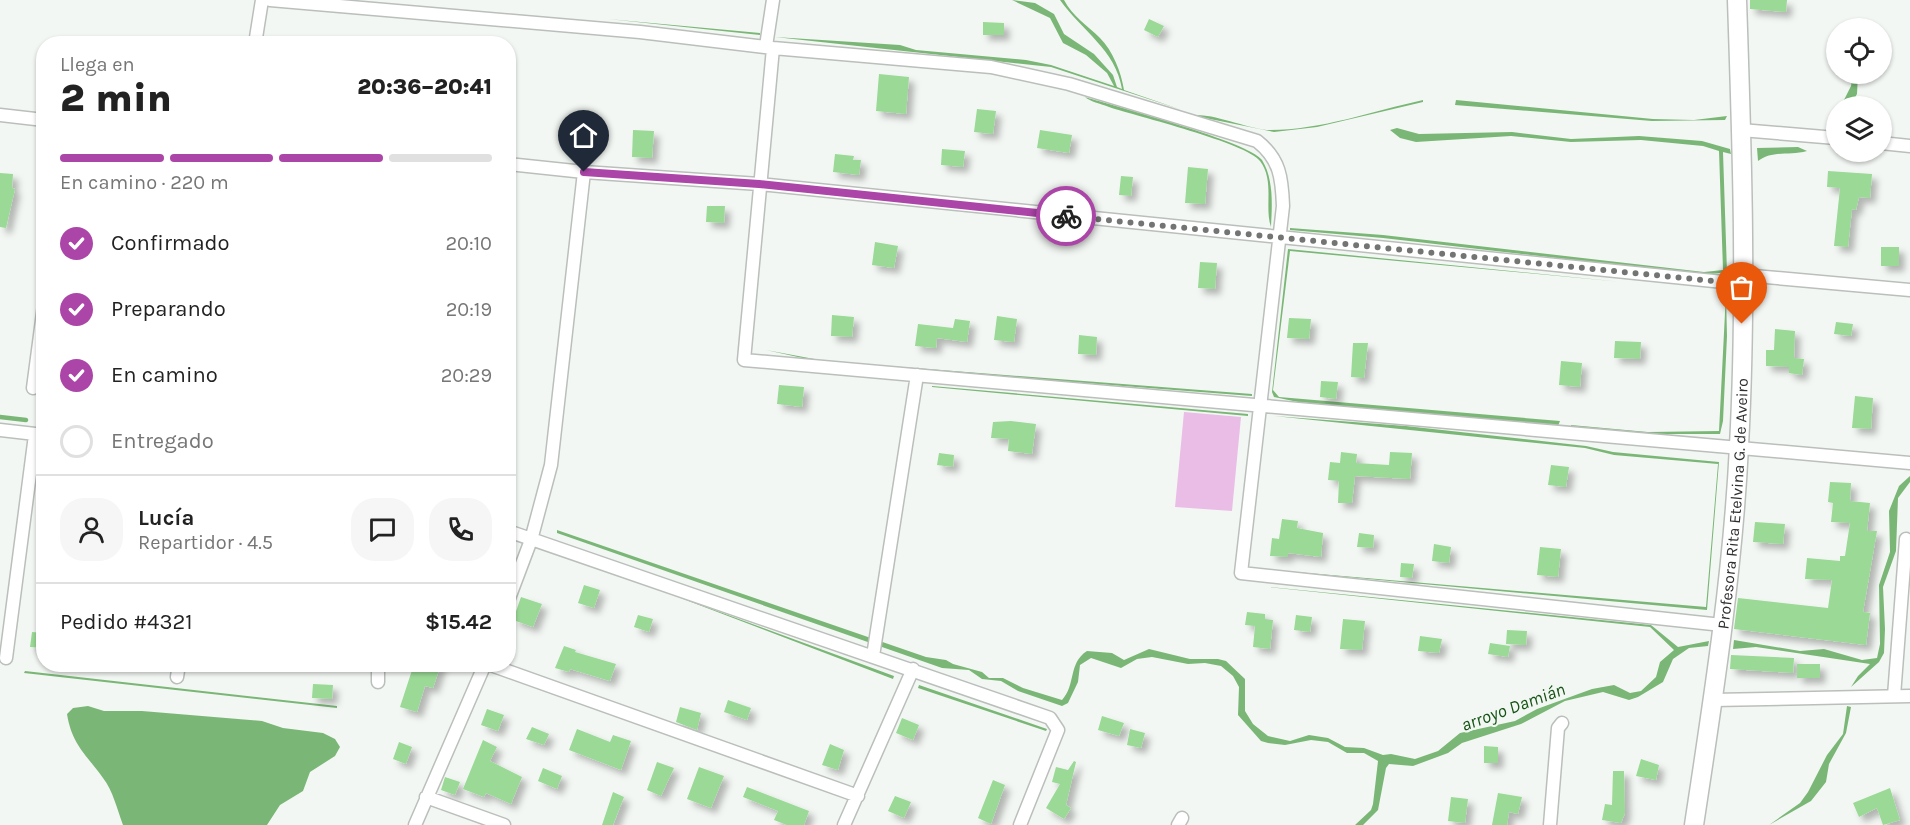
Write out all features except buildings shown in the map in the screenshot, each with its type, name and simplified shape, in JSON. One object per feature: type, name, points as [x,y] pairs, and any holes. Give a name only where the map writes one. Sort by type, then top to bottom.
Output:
[{"type":"street","points":[[256,36],[262,0]]},
{"type":"street","points":[[270,0],[630,31],[769,47],[991,67],[1069,84],[1257,141],[1278,163],[1282,177],[1280,238],[1241,573],[1721,629]]},
{"type":"street","points":[[773,0],[744,360],[1910,463]]},
{"type":"street","name":"Profesora Rita Etelvina G. de Aveiro","points":[[1694,825],[1719,654],[1739,447],[1743,279],[1742,130],[1737,0]]},
{"type":"street","points":[[0,115],[36,119]]},
{"type":"street","points":[[1742,130],[1826,137]]},
{"type":"street","points":[[1892,144],[1910,146]]},
{"type":"street","points":[[516,165],[759,184],[1280,238],[1743,279],[1910,290]]},
{"type":"street","points":[[516,580],[531,540],[551,465],[584,172]]},
{"type":"street","points":[[33,388],[36,365]]},
{"type":"street","points":[[873,656],[917,375]]},
{"type":"street","points":[[0,430],[36,435]]},
{"type":"street","points":[[6,658],[36,455]]},
{"type":"street","points":[[516,534],[1050,718],[1058,730],[1020,825]]},
{"type":"street","points":[[1894,696],[1906,539]]},
{"type":"street","points":[[844,825],[913,669]]},
{"type":"street","points":[[378,672],[378,681]]},
{"type":"street","points":[[414,825],[482,672]]},
{"type":"street","points":[[509,672],[858,796]]},
{"type":"street","points":[[1713,700],[1910,696]]},
{"type":"street","points":[[1550,825],[1558,728],[1562,723]]},
{"type":"street","points":[[426,797],[504,825]]},
{"type":"shaded area","points":[[1012,0],[1035,3],[1054,14],[1064,34],[1094,54],[1113,75],[1117,87],[1122,89],[1113,63],[1097,41],[1060,0],[1064,0],[1113,55],[1124,90],[1182,110],[1051,67],[775,37],[900,45],[916,50],[1026,60],[1051,65],[1114,86],[1107,73],[1086,55],[1063,43],[1050,18]]},
{"type":"shaded area","points":[[608,19],[760,33],[760,35]]},
{"type":"shaded area","points":[[1851,84],[1858,84],[1857,94],[1846,96]]},
{"type":"shaded area","points":[[1085,97],[1151,116],[1208,135],[1252,152],[1262,160],[1269,176],[1271,227],[1267,177],[1260,161],[1251,154],[1214,138],[1109,107]]},
{"type":"shaded area","points":[[1423,100],[1423,102],[1317,127],[1274,132],[1195,116],[1209,116],[1262,129],[1289,129],[1328,123]]},
{"type":"shaded area","points":[[1456,100],[1653,119],[1694,120],[1727,116],[1725,120],[1652,121],[1455,105]]},
{"type":"shaded area","points":[[1397,128],[1419,134],[1512,132],[1571,139],[1639,136],[1702,141],[1730,149],[1731,154],[1723,152],[1727,272],[1704,275],[1383,238],[1290,230],[1290,228],[1383,235],[1704,272],[1723,270],[1719,151],[1703,146],[1641,140],[1571,142],[1511,136],[1416,142],[1400,138],[1390,130]]},
{"type":"shaded area","points":[[1798,147],[1807,151],[1775,154],[1758,161],[1757,148]]},
{"type":"shaded area","points":[[1288,249],[1622,282],[1290,251],[1273,390],[1279,397],[1560,421],[1558,426],[1298,402],[1274,397],[1272,392]]},
{"type":"shaded area","points":[[1726,293],[1727,336],[1723,421],[1720,434],[1648,434],[1571,427],[1571,425],[1648,432],[1719,431]]},
{"type":"shaded area","points":[[766,350],[825,361],[1252,394],[1252,396],[825,363]]},
{"type":"shaded area","points":[[932,387],[1248,414],[1248,416]]},
{"type":"shaded area","points":[[1184,412],[1241,417],[1232,511],[1175,507]]},
{"type":"shaded area","points":[[1274,416],[1406,426],[1586,446],[1613,452],[1719,462],[1707,610],[1260,569],[1706,607],[1718,464],[1614,455],[1585,448]]},
{"type":"shaded area","points":[[1910,476],[1910,482],[1898,498],[1896,551],[1883,587],[1884,653],[1879,662],[1851,687],[1870,664],[1756,647],[1733,649],[1734,640],[1800,651],[1824,649],[1862,660],[1877,658],[1880,644],[1879,585],[1890,552],[1889,511],[1899,486]]},
{"type":"shaded area","points":[[557,530],[926,657],[946,660],[982,672],[989,678],[1003,678],[1023,688],[1062,700],[1069,688],[1077,662],[1087,651],[1112,653],[1124,660],[1149,649],[1190,659],[1226,661],[1245,679],[1245,711],[1253,724],[1268,736],[1290,741],[1309,735],[1328,738],[1345,747],[1364,748],[1383,755],[1391,754],[1415,759],[1438,751],[1460,733],[1515,721],[1537,709],[1592,689],[1614,685],[1630,693],[1641,691],[1656,677],[1660,662],[1674,650],[1650,627],[1259,586],[1651,625],[1678,647],[1709,641],[1708,646],[1689,648],[1673,659],[1663,682],[1638,697],[1629,700],[1603,692],[1565,701],[1521,724],[1462,743],[1448,753],[1413,766],[1389,764],[1386,768],[1378,810],[1363,825],[1355,825],[1371,810],[1378,761],[1364,753],[1347,753],[1328,742],[1311,740],[1285,745],[1261,741],[1238,715],[1239,687],[1233,676],[1221,666],[1205,663],[1188,664],[1152,657],[1137,659],[1121,668],[1091,658],[1080,665],[1078,682],[1068,703],[1062,706],[1018,691],[1001,681],[982,679],[969,670],[942,668],[557,533]]},
{"type":"shaded area","points":[[636,581],[894,676],[893,679]]},
{"type":"shaded area","points":[[25,671],[337,706],[337,708],[24,673]]},
{"type":"shaded area","points":[[919,685],[1047,729],[1046,731],[918,688]]},
{"type":"shaded area","points":[[88,706],[104,711],[142,711],[262,721],[283,728],[323,733],[335,739],[340,747],[335,756],[310,772],[303,791],[280,805],[267,825],[123,825],[110,789],[80,749],[69,725],[67,714],[73,708]]},
{"type":"shaded area","points":[[1847,706],[1851,707],[1846,733],[1829,764],[1826,782],[1811,801],[1769,825],[1800,803],[1808,792],[1827,755],[1843,734]]},
{"type":"waterway","points":[[0,417],[26,420]]},
{"type":"way so far","points":[[1066,216],[1743,284],[1742,324]]},
{"type":"route","points":[[584,172],[759,184],[1066,216]]},
{"type":"water label","name":"arroyo Damián","points":[[1513,707]]}]
